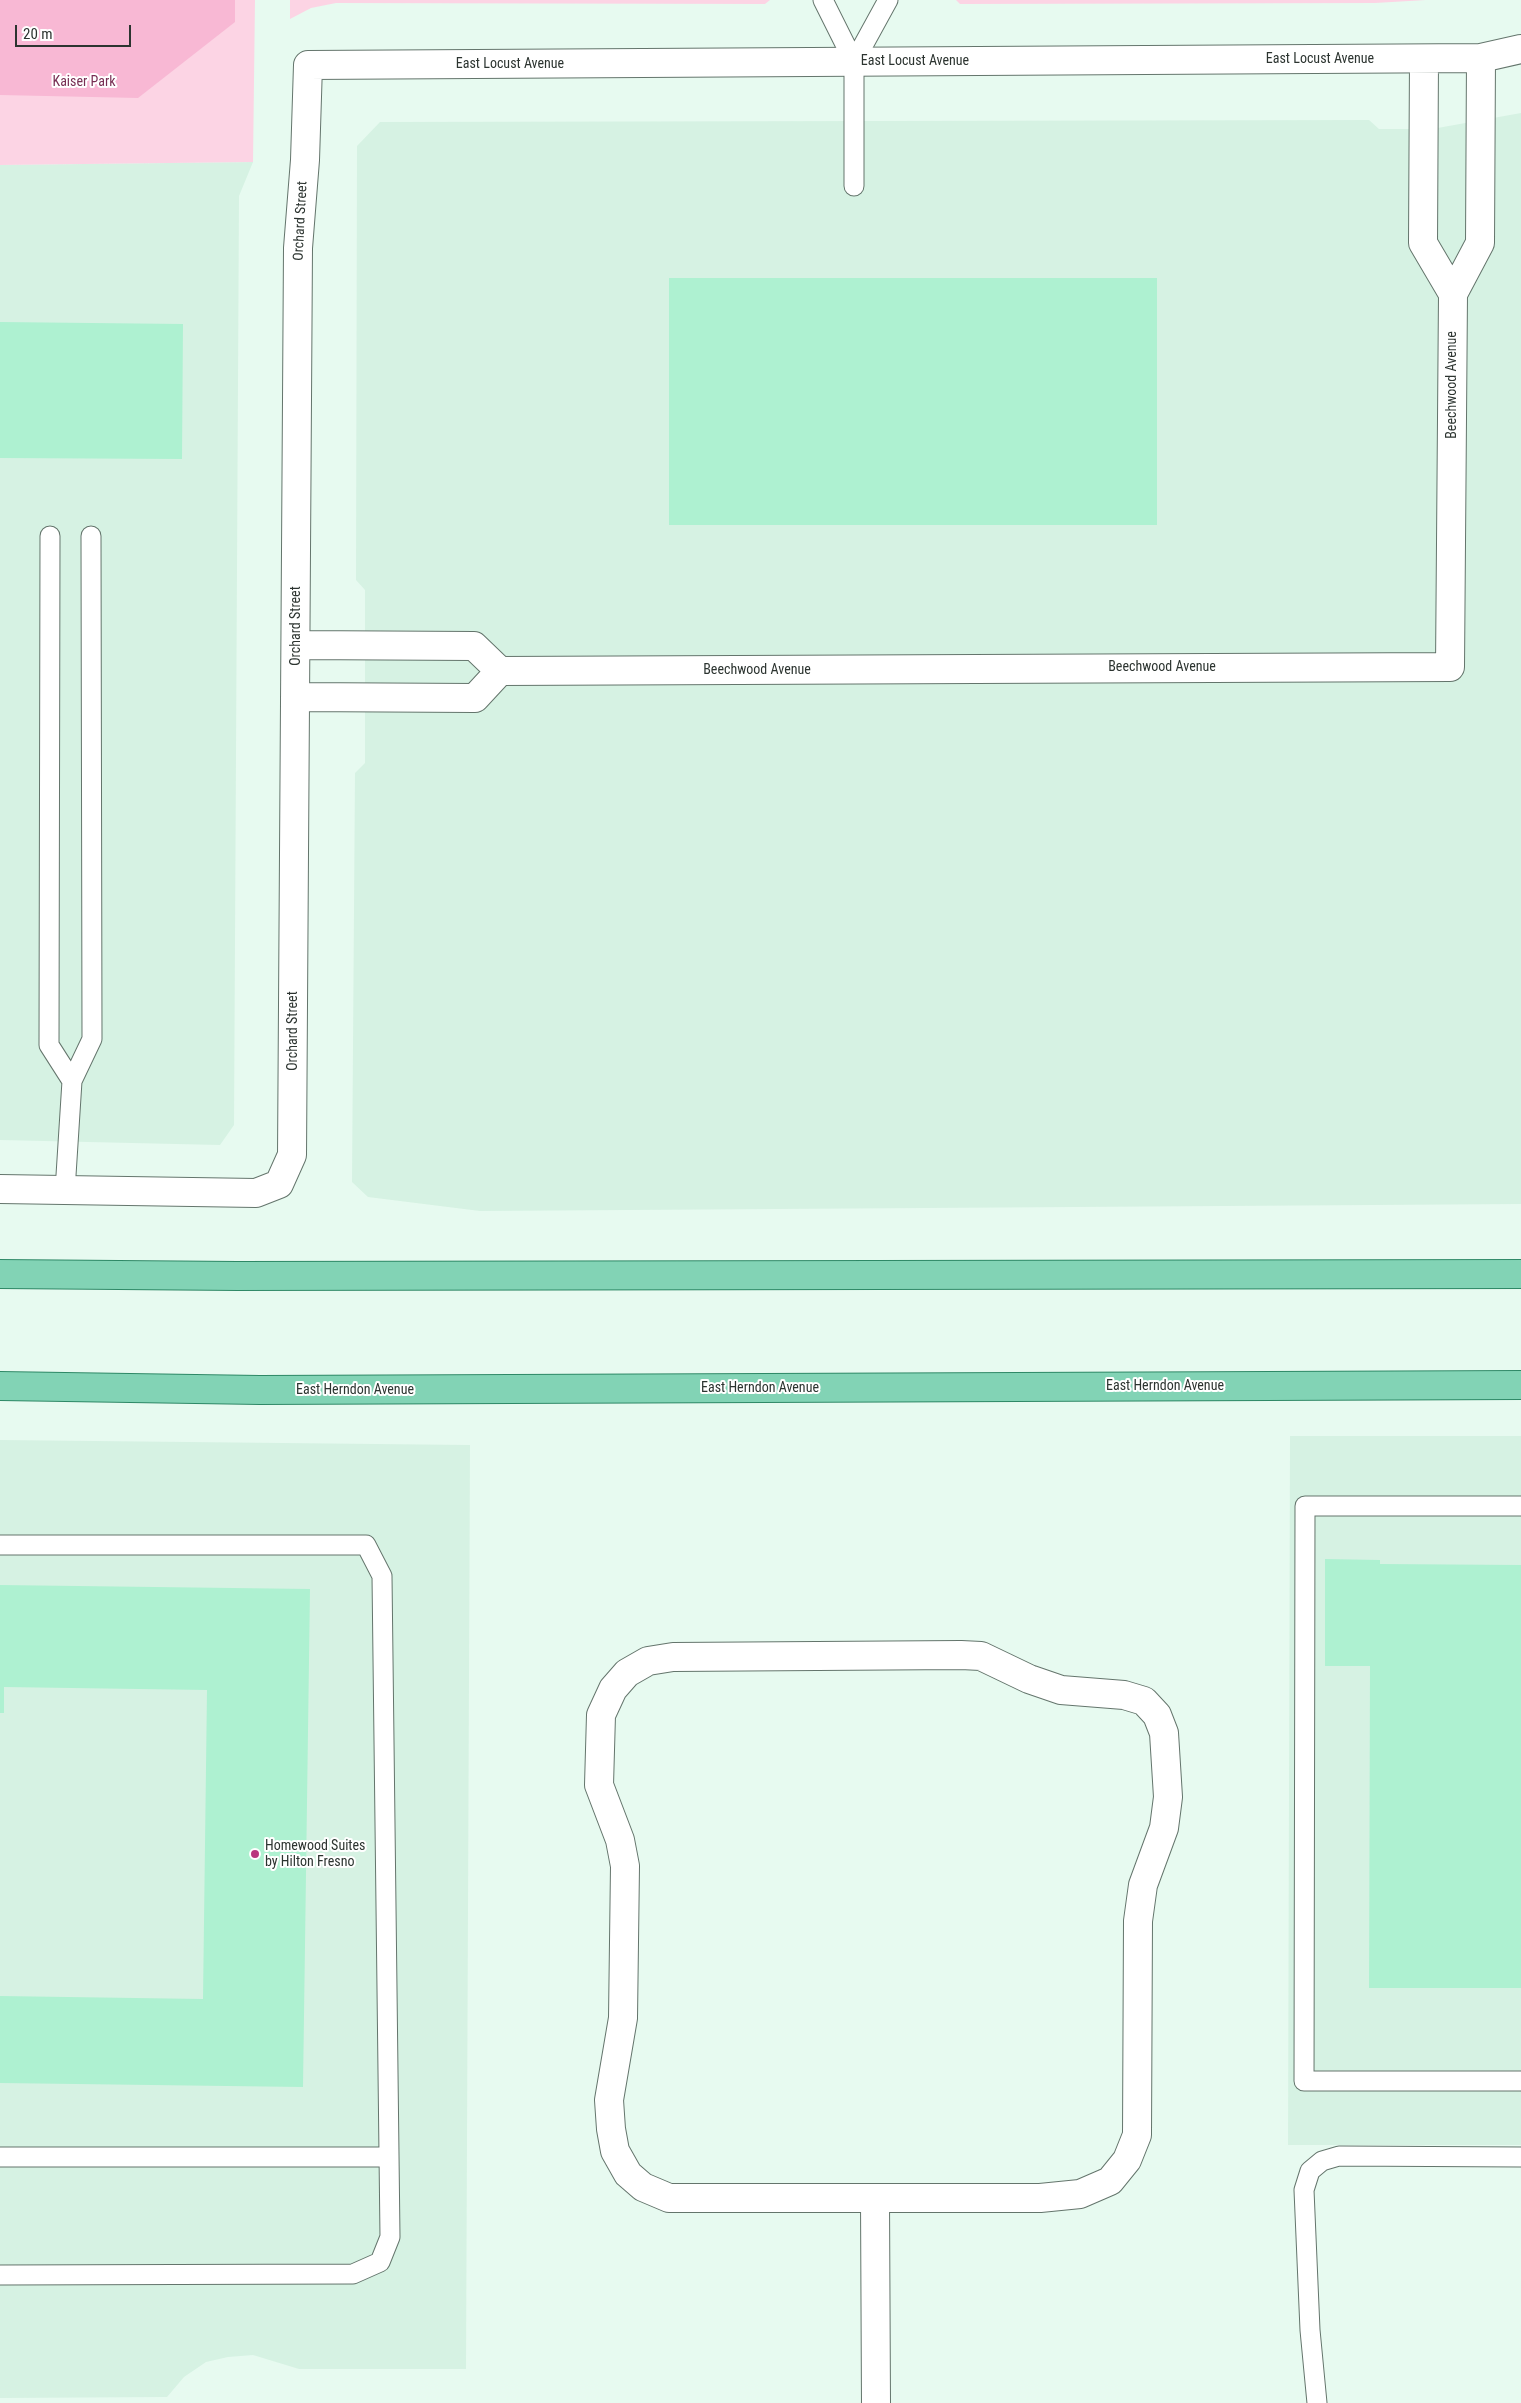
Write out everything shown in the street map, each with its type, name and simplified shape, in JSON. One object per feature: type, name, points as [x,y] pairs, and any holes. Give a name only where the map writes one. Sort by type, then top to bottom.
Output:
[{"type":"main road","points":[[0,1274],[227,1276],[1521,1274]]},
{"type":"main road","name":"East Herndon Avenue","points":[[0,1386],[280,1390],[1521,1385]]},
{"type":"street","name":"East Locust Avenue","points":[[308,65],[1424,59],[1481,58],[1521,49]]},
{"type":"street","name":"Beechwood Avenue","points":[[500,671],[1450,667],[1453,294],[1480,243],[1481,58]]},
{"type":"street","points":[[1424,59],[1423,243],[1453,294]]},
{"type":"street","name":"Orchard Street","points":[[66,1191],[256,1193],[279,1184],[292,1155],[298,248],[305,160],[308,65]]},
{"type":"street","points":[[295,697],[475,698],[500,671],[474,646],[296,645]]},
{"type":"street","points":[[0,1189],[66,1191]]},
{"type":"street","points":[[981,1656],[1029,1679],[1061,1690],[1124,1694],[1144,1701],[1157,1714],[1164,1732],[1168,1797],[1164,1828],[1143,1884],[1138,1921],[1137,2135],[1127,2160],[1110,2181],[1080,2194],[1040,2198],[875,2200],[669,2198],[643,2187],[628,2174],[615,2151],[609,2100],[623,2018],[625,1866],[620,1840],[599,1785],[601,1715],[613,1689],[627,1673],[648,1661],[673,1657],[981,1656]]},
{"type":"street","points":[[875,2200],[876,2403]]},
{"type":"lane","points":[[823,0],[854,62],[854,186]]},
{"type":"lane","points":[[854,62],[888,0]]},
{"type":"lane","points":[[50,536],[49,1045],[72,1081]]},
{"type":"lane","points":[[66,1191],[72,1081],[92,1039],[91,536]]},
{"type":"lane","points":[[1521,1506],[1305,1506],[1304,2081],[1521,2081]]},
{"type":"lane","points":[[0,1545],[366,1545],[382,1576],[390,2237],[380,2262],[353,2274],[0,2275]]},
{"type":"lane","points":[[1317,2403],[1310,2330],[1304,2190],[1310,2171],[1322,2161],[1339,2156],[1521,2157]]},
{"type":"lane","points":[[0,2157],[388,2157]]},
{"type":"shaded area","points":[[0,0],[235,0],[235,22],[138,98],[0,95]]},
{"type":"shaded area","points":[[1521,113],[1521,1204],[480,1211],[368,1197],[352,1182],[355,773],[365,763],[365,590],[356,580],[357,146],[380,122],[1369,120],[1379,129],[1432,129]]},
{"type":"shaded area","points":[[253,162],[239,196],[234,1125],[220,1145],[0,1140],[0,165]]},
{"type":"shaded area","points":[[1290,1436],[1521,1436],[1521,2145],[1288,2145]]},
{"type":"shaded area","points":[[0,1440],[470,1445],[466,2369],[299,2369],[253,2355],[228,2357],[206,2362],[184,2377],[167,2397],[0,2398]]},
{"type":"green space","name":"Kaiser Park","points":[[0,0],[255,0],[253,162],[0,165]]},
{"type":"green space","points":[[290,0],[770,0],[765,4],[336,3],[311,8],[290,19]]},
{"type":"green space","points":[[956,0],[1426,0],[1375,3],[960,4]]},
{"type":"building","points":[[669,278],[1157,278],[1157,525],[669,525]]},
{"type":"building","points":[[0,322],[183,324],[182,459],[0,458]]},
{"type":"building","points":[[1325,1559],[1380,1560],[1380,1564],[1521,1565],[1521,1988],[1369,1988],[1370,1666],[1325,1666]]},
{"type":"building","name":"Homewood Suites by Hilton Fresno","points":[[0,1585],[310,1589],[303,2087],[0,2083],[0,1996],[203,1999],[207,1690],[4,1687],[4,1713],[0,1713]]},
{"type":"place","name":"Homewood Suites by Hilton Fresno","points":[[255,1854]]}]
